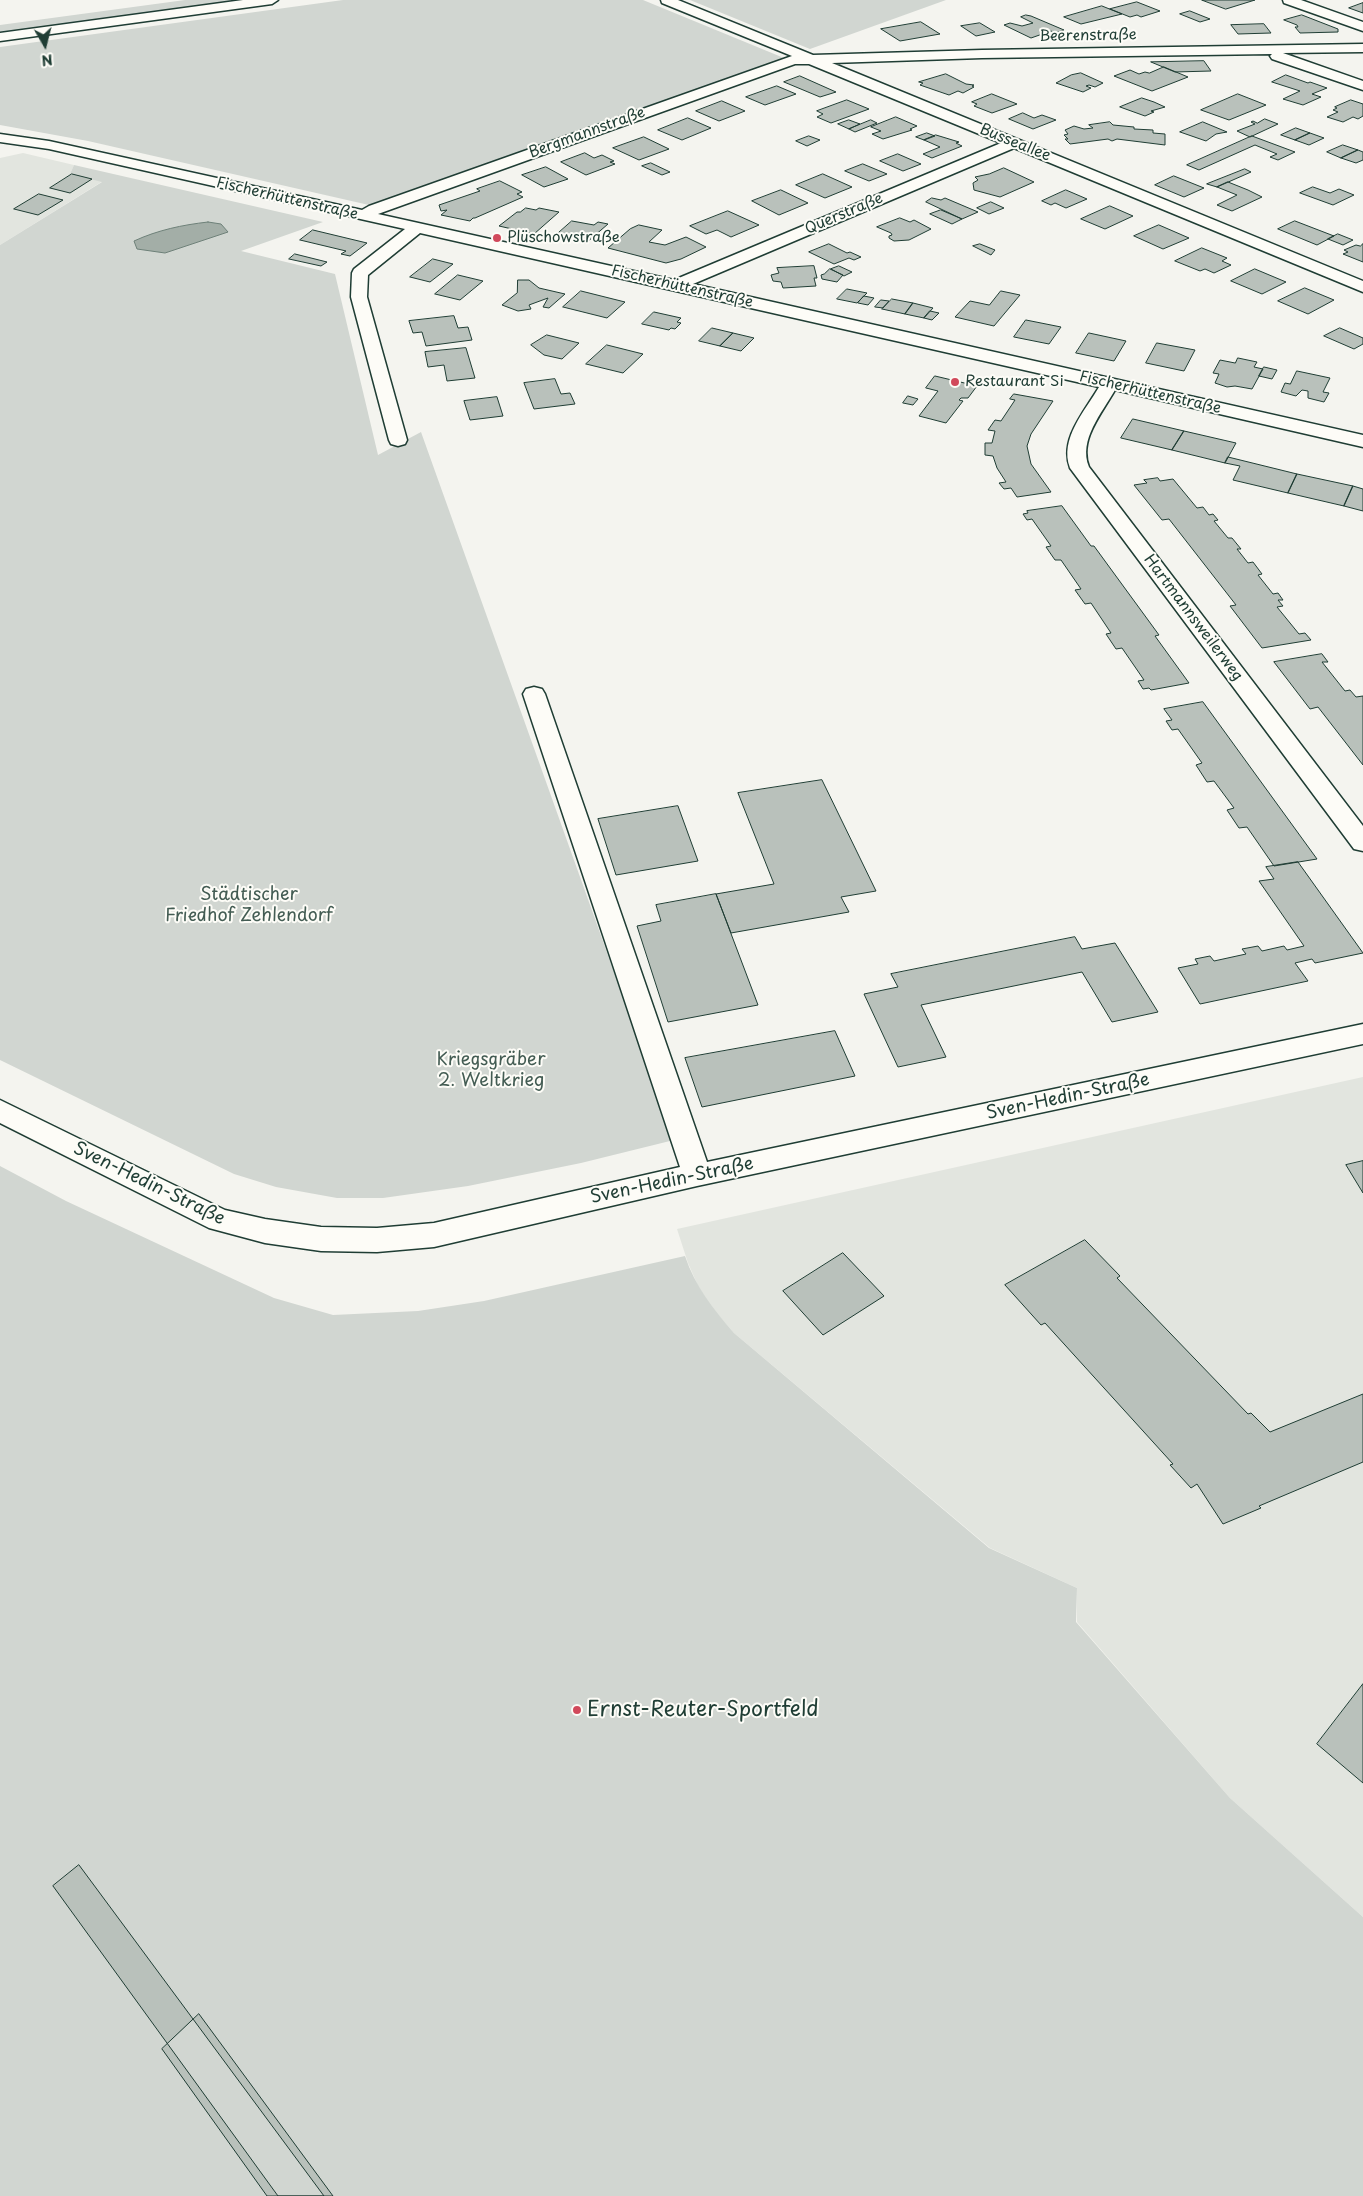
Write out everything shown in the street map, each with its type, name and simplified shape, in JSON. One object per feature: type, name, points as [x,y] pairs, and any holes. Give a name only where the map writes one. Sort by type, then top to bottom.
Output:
[{"type":"street","points":[[0,36],[272,0]]},
{"type":"street","name":"Busseallee","points":[[667,0],[1363,286]]},
{"type":"street","points":[[1289,0],[1363,27]]},
{"type":"street","name":"Beerenstraße","points":[[814,60],[992,54],[1363,48]]},
{"type":"street","points":[[1273,49],[1278,56],[1363,86]]},
{"type":"street","name":"Bergmannstraße","points":[[364,216],[374,209],[792,60],[814,60]]},
{"type":"street","name":"Fischerhüttenstraße","points":[[0,138],[49,145],[1363,441]]},
{"type":"street","name":"Querstraße","points":[[675,286],[1014,143]]},
{"type":"street","points":[[398,440],[359,297],[360,273],[416,228]]},
{"type":"street","name":"Hartmannsweilerweg","points":[[1110,384],[1076,448],[1076,458],[1080,468],[1363,843]]},
{"type":"street","points":[[534,694],[696,1175]]},
{"type":"street","name":"Sven-Hedin-Straße","points":[[0,1111],[219,1220],[265,1231],[321,1239],[377,1240],[434,1235],[696,1175],[1363,1034]]},
{"type":"shaded area","points":[[23,153],[74,165],[70,174],[103,181],[0,245],[0,158]]},
{"type":"shaded area","points":[[208,222],[221,224],[228,232],[165,253],[137,249],[134,241],[170,228]]},
{"type":"shaded area","points":[[1363,1077],[1363,1917],[1230,1798],[1077,1622],[1077,1588],[990,1548],[734,1333],[712,1308],[699,1288],[688,1263],[677,1229]]},
{"type":"green space","points":[[185,0],[253,0],[0,34],[0,25]]},
{"type":"green space","points":[[343,0],[643,0],[784,58],[369,205],[88,141],[0,125],[0,47]]},
{"type":"green space","points":[[690,0],[946,0],[810,49]]},
{"type":"green space","name":"Städtischer Friedhof Zehlendorf","points":[[74,165],[323,222],[241,251],[335,274],[378,455],[421,432],[674,1140],[581,1163],[468,1186],[383,1198],[337,1198],[276,1187],[234,1174],[0,1060],[0,245],[102,182],[70,174]]},
{"type":"green space","name":"Ernst-Reuter-Sportfeld","points":[[0,1166],[66,1201],[274,1298],[333,1315],[418,1311],[484,1301],[685,1256],[705,1297],[734,1333],[989,1548],[1077,1588],[1076,1622],[1230,1798],[1363,1917],[1363,2196],[0,2196]]},
{"type":"building","points":[[1202,0],[1255,0],[1226,9]]},
{"type":"building","points":[[1137,2],[1160,11],[1141,17],[1137,15],[1130,17],[1110,9]]},
{"type":"building","points":[[1363,3],[1363,13],[1349,8]]},
{"type":"building","points":[[1102,6],[1122,14],[1081,24],[1064,17]]},
{"type":"building","points":[[1190,11],[1210,19],[1200,22],[1180,14]]},
{"type":"building","points":[[1026,15],[1064,30],[1055,33],[1051,31],[1031,38],[1004,25],[1010,23],[1022,26],[1033,23],[1021,17]]},
{"type":"building","points":[[1302,15],[1338,29],[1338,32],[1300,33],[1295,27],[1298,27],[1297,25],[1284,20]]},
{"type":"building","points":[[921,22],[940,34],[900,41],[881,29]]},
{"type":"building","points":[[980,23],[995,32],[976,36],[961,26]]},
{"type":"building","points":[[1264,24],[1271,33],[1238,34],[1231,25]]},
{"type":"building","points":[[1204,61],[1211,71],[1175,72],[1151,62]]},
{"type":"building","points":[[1164,67],[1188,77],[1152,91],[1114,76],[1130,70],[1139,74],[1149,73]]},
{"type":"building","points":[[1081,73],[1103,83],[1095,87],[1086,86],[1091,88],[1083,92],[1056,83],[1071,75]]},
{"type":"building","points":[[946,74],[966,84],[974,85],[972,86],[974,87],[963,93],[958,91],[949,95],[920,85],[923,83],[919,82]]},
{"type":"building","points":[[1286,75],[1327,88],[1312,94],[1321,97],[1303,105],[1283,99],[1300,91],[1272,82]]},
{"type":"building","points":[[800,76],[836,92],[820,97],[784,82]]},
{"type":"building","points":[[777,86],[796,94],[765,105],[746,97]]},
{"type":"building","points":[[992,94],[1017,104],[992,113],[974,106],[977,104],[972,102]]},
{"type":"building","points":[[1238,94],[1266,105],[1229,120],[1201,110]]},
{"type":"building","points":[[1142,98],[1165,107],[1151,111],[1154,112],[1145,116],[1120,107]]},
{"type":"building","points":[[847,100],[869,109],[831,123],[817,117],[823,114],[817,111]]},
{"type":"building","points":[[1351,100],[1363,104],[1363,116],[1358,119],[1353,117],[1343,122],[1327,117],[1338,112],[1333,110],[1337,108],[1335,107]]},
{"type":"building","points":[[722,101],[745,111],[719,121],[696,111]]},
{"type":"building","points":[[1023,113],[1034,118],[1042,115],[1056,120],[1033,129],[1009,119]]},
{"type":"building","points":[[896,117],[917,126],[910,129],[912,130],[883,139],[872,134],[881,131],[871,127]]},
{"type":"building","points":[[688,118],[711,128],[682,140],[658,130]]},
{"type":"building","points":[[1265,119],[1278,124],[1250,137],[1237,131],[1255,124],[1251,122],[1253,121],[1257,123]]},
{"type":"building","points":[[849,120],[860,124],[849,129],[838,124]]},
{"type":"building","points":[[871,120],[877,123],[855,132],[849,129]]},
{"type":"building","points":[[1110,122],[1113,125],[1153,130],[1153,133],[1165,134],[1165,145],[1117,139],[1070,144],[1065,139],[1068,139],[1064,135],[1068,134],[1065,130],[1074,126],[1084,129],[1093,128],[1089,125]]},
{"type":"building","points":[[1203,122],[1227,132],[1216,134],[1206,141],[1180,132]]},
{"type":"building","points":[[1296,128],[1310,133],[1295,140],[1281,135]]},
{"type":"building","points":[[927,133],[935,136],[924,140],[916,137]]},
{"type":"building","points":[[1310,133],[1324,138],[1309,145],[1295,140]]},
{"type":"building","points":[[936,135],[959,142],[956,143],[962,146],[932,158],[923,154],[940,147],[924,140]]},
{"type":"building","points":[[809,136],[820,140],[807,146],[796,141]]},
{"type":"building","points":[[1252,136],[1295,152],[1278,160],[1270,157],[1277,154],[1255,145],[1199,170],[1187,165]]},
{"type":"building","points":[[644,137],[669,149],[639,160],[613,148]]},
{"type":"building","points":[[1343,145],[1358,150],[1341,158],[1327,152]]},
{"type":"building","points":[[1358,150],[1363,152],[1363,160],[1356,163],[1341,158]]},
{"type":"building","points":[[585,153],[594,158],[602,155],[614,161],[610,162],[615,164],[586,175],[561,162]]},
{"type":"building","points":[[898,154],[921,164],[903,171],[880,161]]},
{"type":"building","points":[[651,163],[670,172],[662,175],[642,166]]},
{"type":"building","points":[[863,164],[887,174],[869,181],[845,171]]},
{"type":"building","points":[[546,167],[568,179],[544,187],[522,175]]},
{"type":"building","points":[[1004,168],[1034,182],[1000,197],[974,190],[973,183],[978,180],[975,177]]},
{"type":"building","points":[[1245,169],[1251,172],[1217,187],[1207,184]]},
{"type":"building","points":[[72,174],[92,179],[70,193],[50,188]]},
{"type":"building","points":[[823,174],[852,187],[825,198],[796,185]]},
{"type":"building","points":[[1174,176],[1204,188],[1184,197],[1155,185]]},
{"type":"building","points":[[500,181],[522,192],[517,194],[523,197],[470,221],[441,215],[447,210],[441,211],[439,205],[480,191],[477,189]]},
{"type":"building","points":[[1228,182],[1262,197],[1232,211],[1217,205],[1237,195],[1217,187]]},
{"type":"building","points":[[1313,187],[1330,193],[1339,189],[1354,195],[1333,205],[1300,193]]},
{"type":"building","points":[[781,190],[808,203],[779,215],[752,201]]},
{"type":"building","points":[[1066,190],[1087,199],[1066,208],[1055,203],[1051,205],[1042,201]]},
{"type":"building","points":[[39,194],[63,200],[38,215],[14,209]]},
{"type":"building","points":[[932,198],[941,200],[945,198],[978,212],[962,219],[926,202]]},
{"type":"building","points":[[991,202],[1004,208],[989,214],[977,208]]},
{"type":"building","points":[[1110,206],[1133,216],[1105,229],[1081,219]]},
{"type":"building","points":[[526,208],[536,210],[539,208],[559,212],[534,234],[499,226],[517,212]]},
{"type":"building","points":[[941,210],[962,219],[952,224],[930,214]]},
{"type":"building","points":[[728,211],[759,225],[731,237],[717,230],[706,234],[690,226]]},
{"type":"building","points":[[900,218],[910,222],[914,220],[931,229],[909,240],[894,241],[889,238],[892,235],[891,233],[877,227]]},
{"type":"building","points":[[572,221],[594,225],[598,222],[608,224],[586,243],[555,236]]},
{"type":"building","points":[[1295,221],[1334,236],[1317,245],[1278,229]]},
{"type":"building","points":[[639,225],[662,230],[649,242],[665,245],[686,237],[706,247],[681,259],[666,263],[608,248],[630,229]]},
{"type":"building","points":[[1159,225],[1189,238],[1163,249],[1134,236]]},
{"type":"building","points":[[313,230],[367,243],[350,256],[341,254],[346,251],[300,240]]},
{"type":"building","points":[[1338,234],[1353,240],[1343,245],[1328,239]]},
{"type":"building","points":[[829,244],[847,253],[850,252],[861,257],[854,260],[849,258],[834,264],[809,252]]},
{"type":"building","points":[[980,244],[995,250],[991,255],[973,246]]},
{"type":"building","points":[[1363,244],[1363,262],[1343,254],[1348,252],[1344,250]]},
{"type":"building","points":[[1202,248],[1227,258],[1222,261],[1231,265],[1214,273],[1205,269],[1200,271],[1175,261]]},
{"type":"building","points":[[295,254],[327,262],[321,266],[289,259]]},
{"type":"building","points":[[433,259],[453,264],[430,282],[410,277]]},
{"type":"building","points":[[814,266],[817,278],[814,278],[816,286],[783,288],[781,282],[773,281],[771,275],[779,273],[777,268]]},
{"type":"building","points":[[839,266],[852,272],[844,276],[831,269]]},
{"type":"building","points":[[830,269],[843,275],[837,282],[822,279],[821,275]]},
{"type":"building","points":[[1255,269],[1286,282],[1262,294],[1231,281]]},
{"type":"building","points":[[458,275],[483,281],[460,300],[435,294]]},
{"type":"building","points":[[518,280],[529,280],[539,288],[565,294],[549,308],[543,307],[548,298],[529,305],[531,309],[518,311],[502,305],[517,293]]},
{"type":"building","points":[[1305,288],[1334,300],[1308,314],[1278,301]]},
{"type":"building","points":[[847,289],[867,293],[857,303],[837,299]]},
{"type":"building","points":[[581,291],[625,302],[607,318],[563,307]]},
{"type":"building","points":[[1001,291],[1020,295],[994,326],[955,317],[970,301],[989,305]]},
{"type":"building","points":[[864,296],[874,298],[868,305],[858,303]]},
{"type":"building","points":[[892,299],[913,303],[905,314],[882,309]]},
{"type":"building","points":[[881,300],[889,301],[883,308],[875,307]]},
{"type":"building","points":[[913,303],[933,308],[924,318],[905,314]]},
{"type":"building","points":[[930,311],[939,313],[932,320],[924,318]]},
{"type":"building","points":[[654,312],[681,318],[677,322],[681,323],[675,329],[671,328],[669,330],[642,324]]},
{"type":"building","points":[[454,316],[458,328],[468,327],[472,340],[426,346],[422,332],[413,333],[409,321]]},
{"type":"building","points":[[1026,320],[1061,327],[1049,344],[1014,337]]},
{"type":"building","points":[[712,328],[733,333],[720,346],[699,341]]},
{"type":"building","points":[[1340,328],[1363,338],[1363,344],[1354,349],[1324,336]]},
{"type":"building","points":[[733,333],[754,338],[741,351],[720,346]]},
{"type":"building","points":[[1089,333],[1126,341],[1114,361],[1076,353]]},
{"type":"building","points":[[547,335],[579,343],[562,359],[544,355],[531,345]]},
{"type":"building","points":[[1157,343],[1195,350],[1184,371],[1146,363]]},
{"type":"building","points":[[607,345],[643,354],[623,373],[586,364]]},
{"type":"building","points":[[466,348],[475,378],[447,381],[444,365],[428,367],[425,352]]},
{"type":"building","points":[[1238,358],[1257,362],[1254,367],[1263,369],[1252,389],[1235,386],[1227,387],[1215,383],[1219,374],[1213,373],[1220,360],[1235,363]]},
{"type":"building","points":[[1264,367],[1277,370],[1272,379],[1259,376]]},
{"type":"building","points":[[1297,371],[1330,378],[1323,392],[1329,393],[1324,402],[1308,398],[1308,391],[1302,390],[1296,396],[1281,392],[1285,383],[1290,384]]},
{"type":"building","points":[[935,376],[977,386],[968,398],[961,398],[959,400],[963,401],[946,423],[919,416],[938,391],[926,388]]},
{"type":"building","points":[[555,379],[561,394],[570,393],[575,404],[534,409],[524,383]]},
{"type":"building","points":[[1014,394],[1053,401],[1031,434],[1027,446],[1031,464],[1051,492],[1017,497],[1011,488],[1004,489],[999,483],[1006,482],[997,468],[993,456],[985,455],[985,443],[992,443],[995,431],[988,430],[995,420],[1001,421],[1015,400],[1010,399]]},
{"type":"building","points":[[908,396],[918,399],[913,405],[903,403]]},
{"type":"building","points":[[497,397],[503,416],[470,420],[464,401]]},
{"type":"building","points":[[1133,419],[1184,431],[1172,450],[1121,438]]},
{"type":"building","points":[[1184,431],[1236,443],[1225,463],[1172,450]]},
{"type":"building","points":[[1228,457],[1297,474],[1288,493],[1233,480],[1240,466],[1225,463]]},
{"type":"building","points":[[1297,474],[1353,486],[1344,506],[1288,493]]},
{"type":"building","points":[[1158,478],[1160,481],[1173,479],[1197,508],[1203,507],[1209,515],[1213,514],[1218,520],[1214,521],[1228,538],[1232,538],[1241,549],[1237,549],[1248,563],[1253,562],[1262,574],[1258,575],[1273,594],[1278,593],[1283,600],[1278,600],[1283,606],[1277,607],[1299,634],[1305,633],[1311,640],[1262,648],[1230,606],[1236,605],[1169,519],[1162,520],[1134,485],[1147,483],[1144,480]]},
{"type":"building","points":[[1353,486],[1363,489],[1363,511],[1344,506]]},
{"type":"building","points":[[1062,506],[1091,546],[1094,546],[1159,635],[1155,636],[1189,683],[1151,690],[1149,688],[1143,689],[1138,681],[1144,680],[1122,648],[1116,649],[1106,634],[1111,633],[1091,603],[1085,604],[1075,590],[1081,589],[1061,560],[1055,560],[1046,547],[1051,546],[1032,519],[1027,520],[1023,514],[1028,513],[1027,511]]},
{"type":"building","points":[[1322,654],[1328,662],[1322,662],[1345,691],[1350,690],[1356,697],[1363,696],[1363,765],[1318,707],[1310,709],[1274,662]]},
{"type":"building","points":[[1203,702],[1317,859],[1274,866],[1247,827],[1239,828],[1227,810],[1234,808],[1214,781],[1207,782],[1196,765],[1202,763],[1178,729],[1172,730],[1166,721],[1172,720],[1164,709]]},
{"type":"building","points":[[822,780],[876,891],[841,897],[849,912],[731,933],[716,894],[774,884],[738,793]]},
{"type":"building","points":[[678,806],[698,861],[616,875],[598,819]]},
{"type":"building","points":[[1298,862],[1363,953],[1315,963],[1312,959],[1295,963],[1308,981],[1200,1004],[1178,968],[1198,964],[1195,959],[1210,956],[1214,961],[1246,954],[1242,949],[1258,946],[1262,951],[1284,946],[1287,950],[1304,946],[1259,881],[1274,879],[1266,867]]},
{"type":"building","points":[[716,894],[758,1005],[668,1022],[637,926],[661,921],[656,905]]},
{"type":"building","points":[[1075,937],[1082,949],[1115,943],[1158,1012],[1112,1022],[1082,972],[921,1005],[946,1057],[898,1067],[864,994],[898,987],[891,974]]},
{"type":"building","points":[[835,1031],[855,1076],[702,1107],[685,1058]]},
{"type":"building","points":[[1363,1161],[1363,1193],[1346,1165]]},
{"type":"building","points":[[1085,1240],[1120,1276],[1117,1278],[1248,1414],[1251,1413],[1270,1432],[1363,1394],[1363,1462],[1259,1506],[1261,1508],[1223,1524],[1197,1484],[1191,1488],[1170,1465],[1173,1464],[1045,1323],[1041,1325],[1005,1285]]},
{"type":"building","points":[[843,1253],[884,1296],[823,1335],[783,1291]]},
{"type":"building","points":[[1363,1684],[1363,1783],[1317,1744]]},
{"type":"building","points":[[79,1865],[324,2196],[278,2196],[53,1886]]},
{"type":"building","points":[[199,2014],[333,2196],[267,2196],[162,2049]]},
{"type":"place","name":"Plüschowstraße","points":[[497,238]]},
{"type":"place","name":"Restaurant Si","points":[[955,382]]},
{"type":"place","name":"Ernst-Reuter-Sportfeld","points":[[577,1710]]},
{"type":"park label","name":"Kriegsgräber 2. Weltkrieg","points":[[491,1070]]}]
